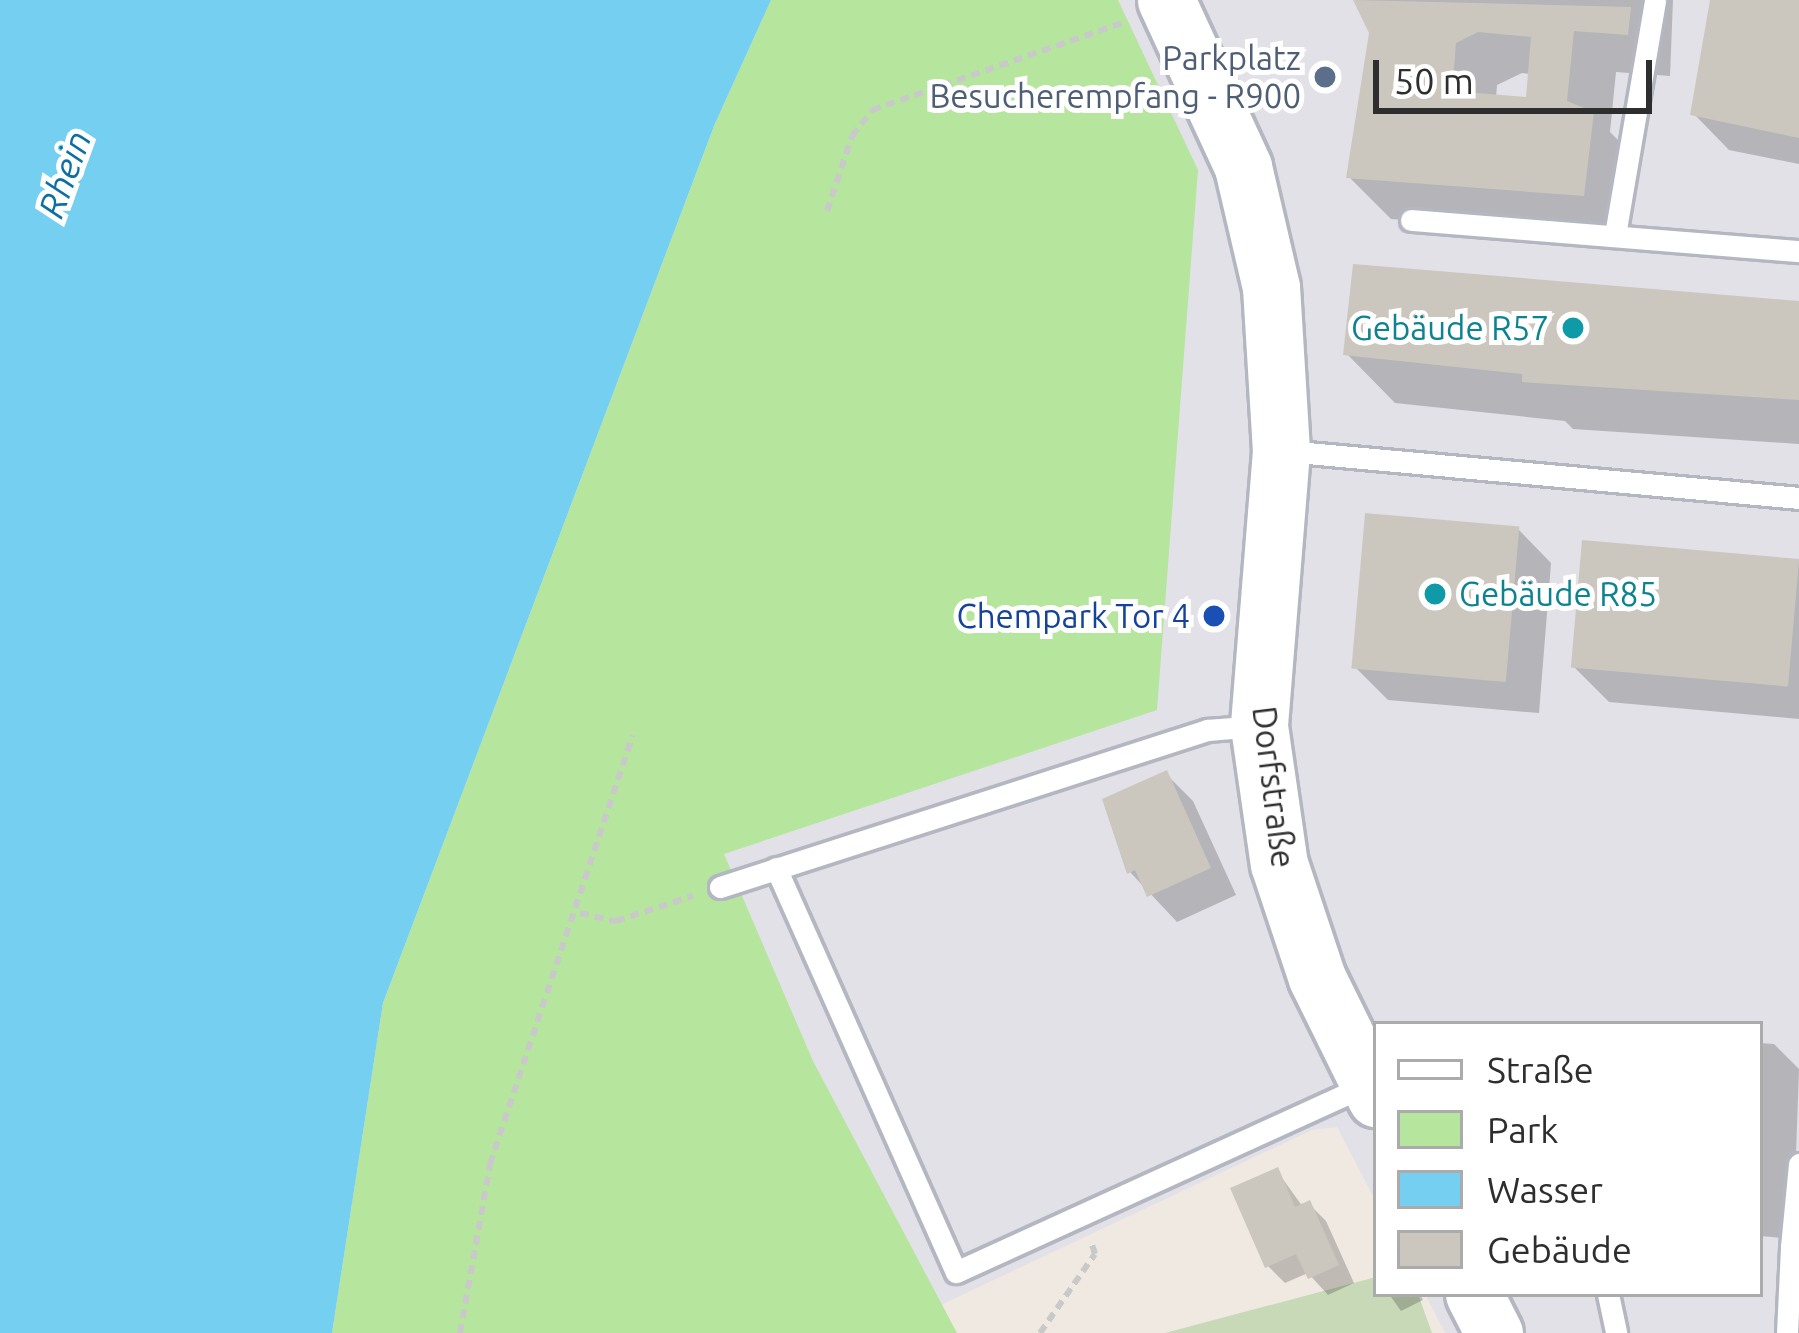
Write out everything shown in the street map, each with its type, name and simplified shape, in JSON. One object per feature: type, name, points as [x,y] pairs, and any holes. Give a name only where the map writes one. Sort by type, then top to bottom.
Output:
[{"type":"street","name":"Dorfstraße","points":[[1168,4],[1243,167],[1271,287],[1281,451],[1259,726],[1279,864],[1317,978],[1372,1090]]},
{"type":"street","points":[[1476,1297],[1494,1333]]},
{"type":"lane","points":[[1615,235],[1655,0]]},
{"type":"lane","points":[[1411,220],[1799,250]]},
{"type":"lane","points":[[1281,451],[1799,498]]},
{"type":"lane","points":[[719,887],[1207,730],[1259,726]]},
{"type":"lane","points":[[776,868],[956,1272],[1372,1090]]},
{"type":"lane","points":[[1787,1333],[1799,1164]]},
{"type":"lane","points":[[1609,1297],[1616,1333]]},
{"type":"path","points":[[827,211],[852,136],[872,110],[1168,4]]},
{"type":"path","points":[[460,1333],[490,1164],[544,990],[578,912],[633,734]]},
{"type":"path","points":[[578,912],[616,921],[719,887]]},
{"type":"path","points":[[1040,1333],[1095,1254],[1082,1214]]},
{"type":"shaded area","points":[[873,0],[1799,0],[1799,1333],[1445,1333],[1427,1297],[1763,1297],[1763,1021],[1373,1021],[1373,1196],[1337,1127],[1312,1130],[928,1311],[574,903]]},
{"type":"green space","points":[[771,0],[1118,0],[1198,170],[1157,710],[724,854],[813,1061],[957,1333],[332,1333],[383,1003],[714,126]]},
{"type":"green space","points":[[1373,1278],[1373,1297],[1419,1297],[1432,1333],[1165,1333]]},
{"type":"water","name":"Rhein","points":[[0,0],[771,0],[714,126],[383,1003],[332,1333],[0,1333]]},
{"type":"building","points":[[1353,0],[1631,7],[1628,35],[1574,31],[1567,101],[1594,112],[1584,196],[1346,178],[1369,33]],"holes":[[[1478,32],[1531,37],[1526,97],[1452,91],[1456,43]]]},
{"type":"building","points":[[1710,0],[1799,0],[1799,138],[1690,115]]},
{"type":"building","name":"Gebäude R57","points":[[1353,264],[1799,301],[1799,400],[1522,382],[1522,374],[1343,355]]},
{"type":"building","name":"Gebäude R85","points":[[1365,513],[1519,527],[1506,682],[1351,668]]},
{"type":"building","points":[[1582,540],[1799,559],[1788,687],[1571,668]]},
{"type":"building","points":[[1167,770],[1211,868],[1147,897],[1135,870],[1127,874],[1102,799]]},
{"type":"building","points":[[1278,1167],[1295,1207],[1310,1200],[1339,1265],[1308,1279],[1296,1254],[1265,1268],[1230,1188]]},
{"type":"place","name":"Parkplatz Besucherempfang - R900","points":[[1325,77]]},
{"type":"place","name":"Gebäude R57","points":[[1573,328]]},
{"type":"place","name":"Gebäude R85","points":[[1435,594]]},
{"type":"place","name":"Chempark Tor 4","points":[[1214,616]]}]
